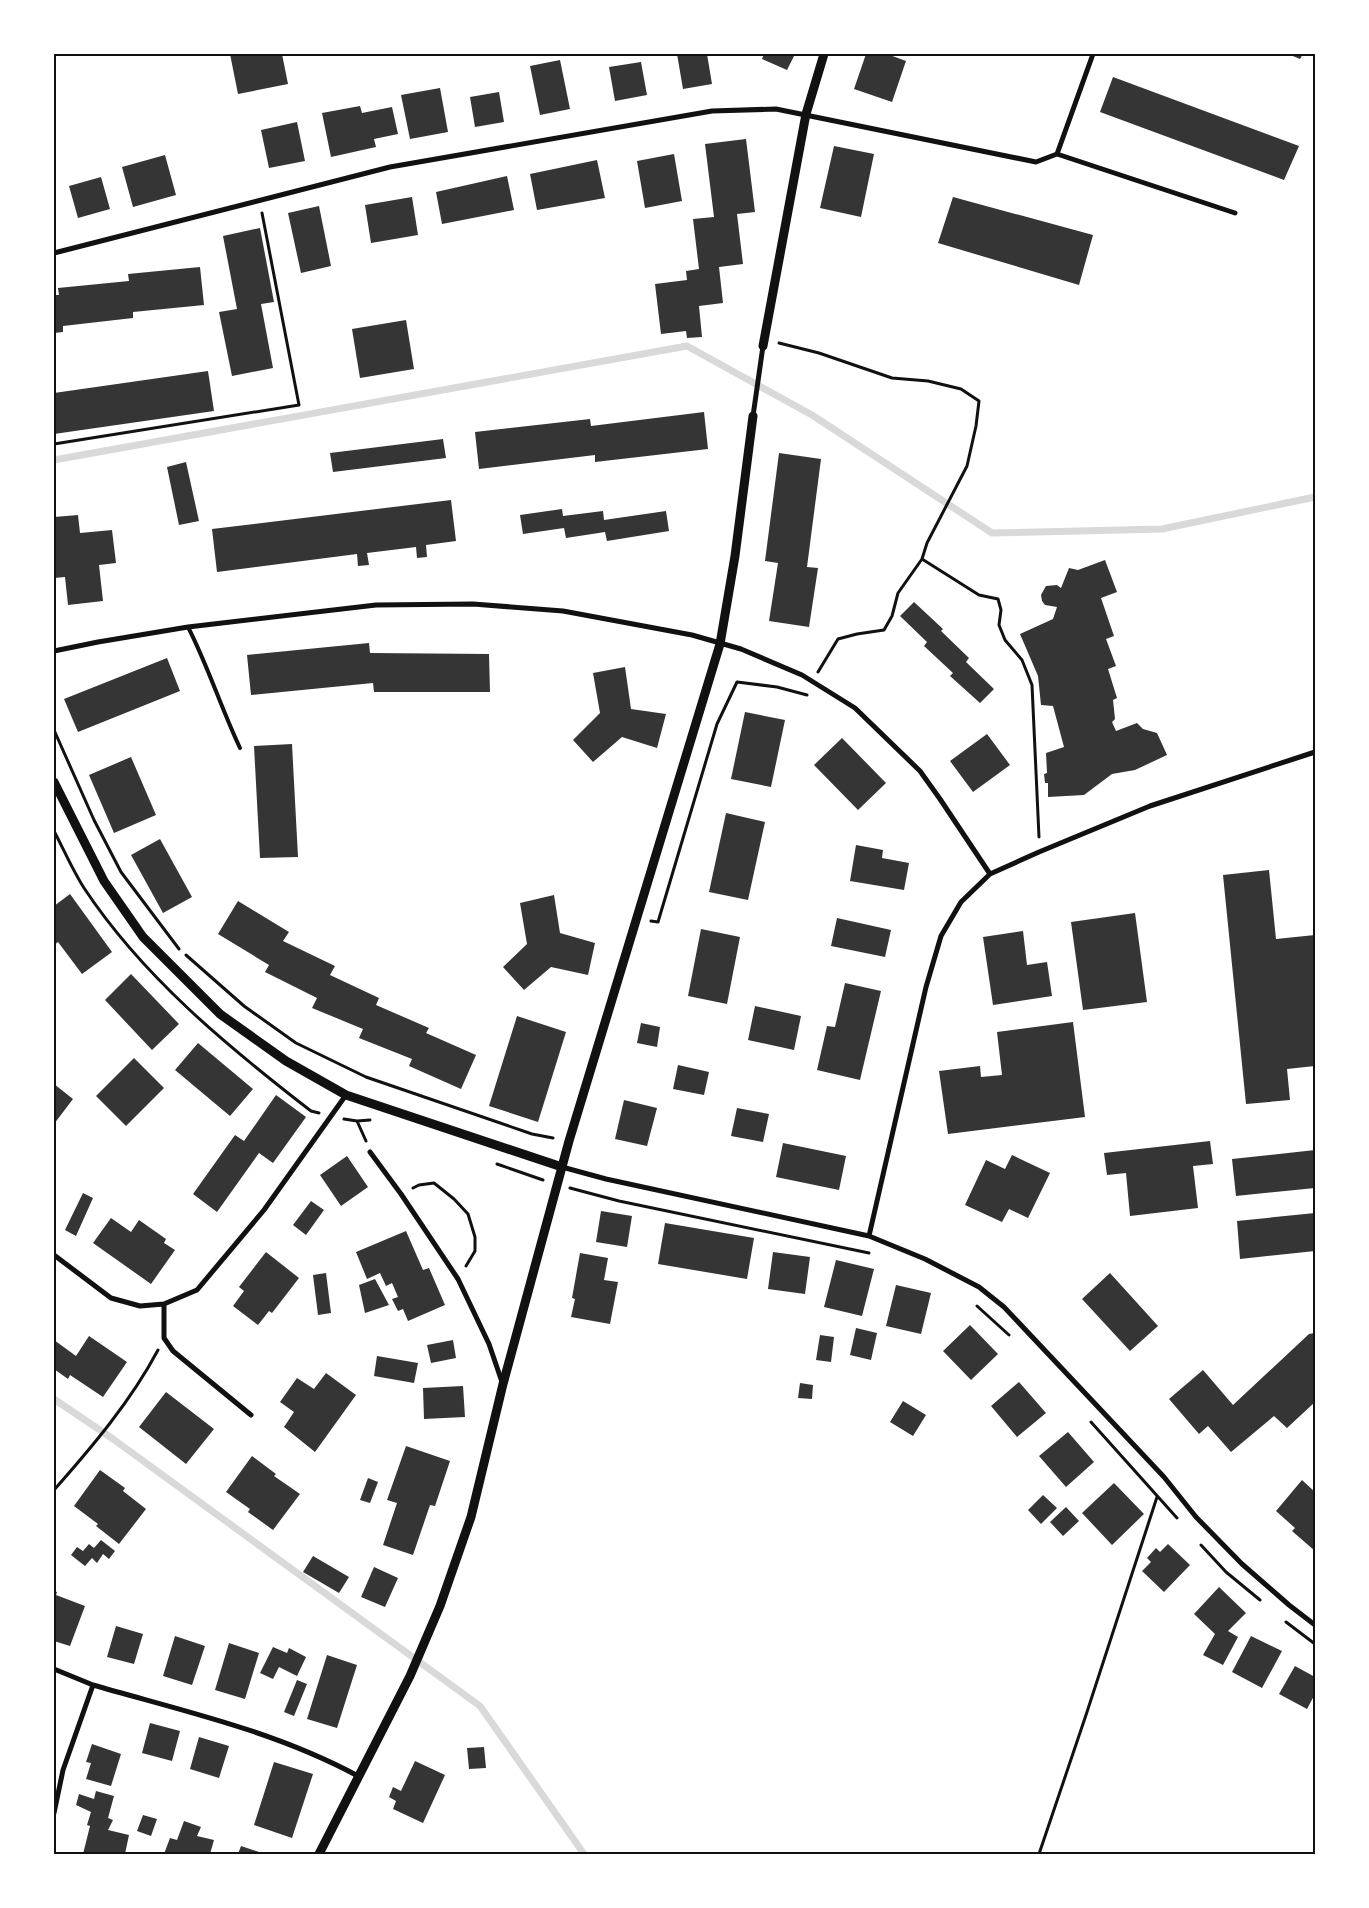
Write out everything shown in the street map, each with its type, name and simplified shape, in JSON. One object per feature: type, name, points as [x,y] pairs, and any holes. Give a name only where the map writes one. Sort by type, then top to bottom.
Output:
[{"type":"street","points":[[319,1854],[410,1676],[440,1606],[471,1516],[503,1384],[569,1141],[720,644],[735,556],[764,342],[806,114],[824,54]]},
{"type":"street","points":[[1058,154],[1093,54]]},
{"type":"street","points":[[54,253],[390,167],[712,111],[776,109],[1036,162],[1058,154],[1235,213]]},
{"type":"street","points":[[54,651],[188,627],[376,605],[473,604],[563,611],[692,635],[742,649],[802,675],[856,708],[920,771],[990,874]]},
{"type":"street","points":[[869,1236],[926,987],[941,936],[961,902],[990,874],[1039,852],[1150,806],[1315,752]]},
{"type":"street","points":[[54,782],[104,881],[142,937],[220,1014],[286,1061],[346,1096],[562,1167],[606,1179],[869,1236],[925,1259],[978,1287],[1004,1306],[1164,1477],[1196,1516],[1242,1564],[1315,1625]]},
{"type":"street","points":[[54,1255],[111,1298],[140,1306],[164,1304],[197,1290],[264,1210],[346,1096]]},
{"type":"street","points":[[370,1152],[401,1194],[458,1279],[489,1344],[503,1384]]},
{"type":"street","points":[[164,1304],[164,1338],[173,1351],[251,1415]]},
{"type":"street","points":[[54,1670],[93,1685],[222,1721],[328,1760],[358,1776]]},
{"type":"street","points":[[54,1813],[63,1770],[93,1685]]},
{"type":"lane","points":[[188,627],[203,656],[225,717],[240,748]]},
{"type":"path","points":[[54,444],[299,405],[260,200]]},
{"type":"path","points":[[636,917],[658,922],[717,724],[737,682],[777,687],[807,696],[811,682],[838,639],[884,630],[892,616],[898,593],[922,559],[927,543],[967,466],[976,426],[978,401],[962,389],[928,381],[892,378],[819,352],[764,342]]},
{"type":"path","points":[[922,559],[978,595],[998,600],[1001,610],[1000,625],[1005,640],[1022,660],[1032,685],[1039,852]]},
{"type":"path","points":[[54,730],[94,820],[121,872],[180,950],[244,1006],[296,1043],[366,1077],[532,1134],[569,1141]]},
{"type":"path","points":[[357,1121],[370,1152]]},
{"type":"path","points":[[401,1194],[419,1185],[434,1183],[454,1199],[468,1214],[475,1237],[475,1251],[458,1279]]},
{"type":"path","points":[[557,1185],[619,1201],[872,1253]]},
{"type":"path","points":[[974,1302],[1013,1339]]},
{"type":"path","points":[[54,1490],[79,1462],[144,1376],[164,1338]]},
{"type":"path","points":[[1086,1416],[1182,1524]]},
{"type":"path","points":[[1039,1854],[1164,1477]]},
{"type":"path","points":[[1201,1544],[1226,1572],[1261,1601]]},
{"type":"path","points":[[1282,1619],[1315,1644]]},
{"type":"building","points":[[230,54],[282,54],[288,84],[238,94]]},
{"type":"building","points":[[677,54],[707,54],[712,84],[683,89]]},
{"type":"building","points":[[764,54],[795,54],[787,70],[762,59]]},
{"type":"building","points":[[866,54],[887,54],[906,61],[892,102],[854,89]]},
{"type":"building","points":[[1288,54],[1303,54],[1300,59]]},
{"type":"building","points":[[560,60],[570,109],[540,115],[530,66]]},
{"type":"building","points":[[641,62],[647,95],[615,101],[609,67]]},
{"type":"building","points":[[1113,77],[1299,146],[1284,180],[1100,112]]},
{"type":"building","points":[[440,88],[448,132],[410,139],[401,95]]},
{"type":"building","points":[[499,92],[504,122],[475,127],[470,97]]},
{"type":"building","points":[[360,106],[362,113],[392,107],[398,134],[374,139],[376,147],[331,157],[322,113]]},
{"type":"building","points":[[297,122],[305,161],[269,168],[261,130]]},
{"type":"building","points":[[746,139],[755,212],[737,214],[743,264],[719,267],[723,303],[699,306],[702,337],[687,338],[686,331],[661,334],[655,284],[687,280],[686,271],[699,269],[693,219],[714,217],[705,144]]},
{"type":"building","points":[[834,146],[874,154],[861,217],[820,208]]},
{"type":"building","points":[[674,154],[682,201],[645,208],[637,161]]},
{"type":"building","points":[[165,155],[176,195],[133,207],[122,167]]},
{"type":"building","points":[[597,160],[605,198],[537,210],[530,174]]},
{"type":"building","points":[[507,176],[514,210],[442,224],[436,192]]},
{"type":"building","points":[[101,177],[110,209],[78,218],[69,186]]},
{"type":"building","points":[[412,197],[418,235],[371,243],[365,205]]},
{"type":"building","points":[[953,197],[1093,235],[1079,285],[938,243]]},
{"type":"building","points":[[319,206],[331,266],[301,273],[288,213]]},
{"type":"building","points":[[260,228],[274,302],[261,304],[273,368],[232,376],[219,312],[237,309],[223,236]]},
{"type":"building","points":[[200,267],[204,305],[133,312],[133,318],[63,326],[63,332],[54,333],[54,295],[59,295],[58,288],[129,281],[128,274]]},
{"type":"building","points":[[406,320],[414,369],[360,378],[352,329]]},
{"type":"building","points":[[208,371],[214,411],[54,434],[54,393]]},
{"type":"building","points":[[704,412],[708,449],[595,462],[595,455],[479,469],[475,432],[590,419],[591,426]]},
{"type":"building","points":[[443,439],[446,458],[333,472],[330,453]]},
{"type":"building","points":[[779,453],[821,459],[807,567],[818,568],[809,627],[769,621],[778,563],[765,561]]},
{"type":"building","points":[[186,462],[199,521],[179,525],[167,467]]},
{"type":"building","points":[[451,500],[456,541],[426,545],[427,557],[417,558],[416,547],[367,553],[369,565],[358,566],[357,554],[217,572],[212,529]]},
{"type":"building","points":[[562,509],[563,516],[603,511],[604,520],[666,511],[669,531],[607,541],[605,532],[566,538],[564,528],[523,534],[520,515]]},
{"type":"building","points":[[78,515],[80,533],[112,530],[116,563],[99,565],[103,601],[68,605],[65,577],[54,578],[54,517]]},
{"type":"building","points":[[1105,560],[1117,592],[1101,598],[1114,636],[1106,639],[1116,666],[1108,669],[1117,698],[1113,700],[1115,719],[1112,722],[1116,731],[1137,723],[1143,729],[1157,733],[1167,755],[1135,770],[1112,774],[1084,795],[1048,797],[1048,783],[1045,783],[1044,774],[1047,773],[1046,753],[1064,747],[1053,706],[1041,705],[1038,676],[1020,634],[1053,619],[1057,607],[1045,605],[1042,601],[1041,595],[1046,586],[1057,585],[1061,588],[1069,568],[1078,570]]},
{"type":"building","points":[[914,602],[943,629],[941,631],[969,658],[966,662],[994,689],[980,703],[950,676],[953,673],[924,646],[927,642],[900,616]]},
{"type":"building","points":[[369,643],[370,653],[489,654],[490,692],[374,692],[373,683],[251,695],[247,655]]},
{"type":"building","points":[[167,658],[180,691],[78,732],[64,699]]},
{"type":"building","points":[[625,667],[631,709],[666,714],[657,748],[622,737],[593,762],[573,740],[600,713],[593,673]]},
{"type":"building","points":[[745,712],[785,720],[771,787],[731,779]]},
{"type":"building","points":[[987,734],[1010,765],[973,792],[950,761]]},
{"type":"building","points":[[842,738],[886,783],[858,810],[814,765]]},
{"type":"building","points":[[292,744],[298,857],[260,858],[254,746]]},
{"type":"building","points":[[131,757],[156,815],[114,833],[89,775]]},
{"type":"building","points":[[726,813],[765,822],[748,900],[709,892]]},
{"type":"building","points":[[160,839],[192,897],[163,913],[131,855]]},
{"type":"building","points":[[856,845],[883,850],[882,858],[909,863],[904,890],[850,881]]},
{"type":"building","points":[[1269,870],[1276,939],[1315,935],[1315,1066],[1287,1069],[1290,1100],[1246,1104],[1223,875]]},
{"type":"building","points":[[70,894],[112,952],[82,974],[58,942],[54,945],[54,906]]},
{"type":"building","points":[[554,895],[560,933],[595,943],[588,975],[551,967],[524,990],[503,967],[527,944],[520,903]]},
{"type":"building","points":[[238,901],[289,932],[283,941],[335,966],[330,975],[379,998],[376,1005],[429,1028],[426,1033],[476,1055],[461,1089],[409,1066],[412,1059],[359,1038],[363,1029],[312,1008],[317,998],[265,972],[269,965],[218,934]]},
{"type":"building","points":[[1135,913],[1147,1002],[1083,1010],[1071,922]]},
{"type":"building","points":[[837,918],[891,930],[885,957],[831,946]]},
{"type":"building","points":[[701,929],[740,937],[727,1004],[688,996]]},
{"type":"building","points":[[1023,931],[1027,965],[1047,962],[1052,996],[993,1005],[983,937]]},
{"type":"building","points":[[131,974],[179,1024],[152,1050],[105,1000]]},
{"type":"building","points":[[845,983],[881,991],[860,1080],[817,1070],[827,1026],[835,1027]]},
{"type":"building","points":[[755,1006],[801,1016],[794,1050],[748,1040]]},
{"type":"building","points":[[517,1016],[566,1032],[538,1122],[489,1106]]},
{"type":"building","points":[[1073,1022],[1085,1117],[948,1134],[939,1071],[980,1066],[981,1077],[1002,1075],[997,1032]]},
{"type":"building","points":[[641,1023],[660,1027],[657,1047],[637,1043]]},
{"type":"building","points":[[198,1043],[253,1089],[230,1116],[175,1070]]},
{"type":"building","points":[[134,1058],[164,1088],[126,1126],[96,1096]]},
{"type":"building","points":[[678,1065],[709,1072],[704,1095],[673,1089]]},
{"type":"building","points":[[54,1084],[73,1099],[54,1124]]},
{"type":"building","points":[[276,1095],[306,1117],[273,1163],[259,1153],[217,1212],[193,1194],[235,1135],[244,1141]]},
{"type":"building","points":[[624,1100],[657,1108],[647,1146],[615,1139]]},
{"type":"building","points":[[737,1108],[769,1114],[763,1142],[731,1136]]},
{"type":"building","points":[[1210,1141],[1213,1164],[1193,1166],[1198,1208],[1130,1216],[1126,1173],[1107,1175],[1104,1153]]},
{"type":"building","points":[[783,1143],[846,1156],[839,1190],[776,1177]]},
{"type":"building","points":[[1315,1150],[1315,1188],[1236,1196],[1232,1159]]},
{"type":"building","points":[[1012,1155],[1050,1173],[1028,1218],[1009,1209],[1002,1222],[965,1205],[986,1160],[1005,1169]]},
{"type":"building","points":[[347,1156],[368,1187],[341,1206],[320,1175]]},
{"type":"building","points":[[83,1193],[93,1198],[76,1236],[65,1230]]},
{"type":"building","points":[[311,1201],[324,1210],[306,1235],[293,1225]]},
{"type":"building","points":[[601,1211],[632,1216],[627,1247],[596,1242]]},
{"type":"building","points":[[1315,1213],[1315,1251],[1240,1259],[1237,1221]]},
{"type":"building","points":[[111,1218],[131,1232],[139,1220],[166,1239],[164,1243],[175,1250],[151,1284],[93,1243]]},
{"type":"building","points":[[665,1223],[754,1238],[747,1279],[658,1264]]},
{"type":"building","points":[[406,1231],[423,1270],[429,1268],[445,1305],[408,1321],[403,1309],[398,1311],[392,1299],[398,1297],[392,1283],[386,1286],[380,1273],[367,1279],[356,1252]]},
{"type":"building","points":[[266,1252],[299,1278],[272,1313],[269,1311],[258,1325],[233,1306],[244,1291],[239,1287]]},
{"type":"building","points":[[773,1252],[810,1257],[805,1294],[768,1289]]},
{"type":"building","points":[[580,1253],[608,1258],[604,1280],[618,1282],[610,1324],[571,1317],[575,1299],[572,1298]]},
{"type":"building","points":[[836,1260],[874,1269],[862,1316],[824,1307]]},
{"type":"building","points":[[326,1273],[331,1313],[318,1315],[313,1275]]},
{"type":"building","points":[[1110,1273],[1158,1326],[1130,1351],[1082,1299]]},
{"type":"building","points":[[375,1279],[389,1305],[365,1313],[359,1285]]},
{"type":"building","points":[[896,1285],[931,1293],[921,1334],[886,1326]]},
{"type":"building","points":[[970,1325],[998,1354],[971,1380],[943,1351]]},
{"type":"building","points":[[856,1328],[877,1333],[871,1360],[850,1355]]},
{"type":"building","points":[[1315,1333],[1315,1402],[1287,1428],[1274,1416],[1231,1452],[1208,1426],[1199,1434],[1169,1399],[1203,1370],[1233,1405],[1309,1334]]},
{"type":"building","points":[[820,1335],[834,1337],[831,1362],[816,1360]]},
{"type":"building","points":[[89,1336],[127,1362],[103,1397],[70,1375],[68,1379],[54,1369],[54,1340],[76,1356]]},
{"type":"building","points":[[453,1340],[456,1358],[431,1363],[427,1345]]},
{"type":"building","points":[[377,1356],[418,1363],[414,1383],[374,1376]]},
{"type":"building","points":[[326,1373],[356,1395],[315,1452],[284,1427],[294,1412],[280,1402],[297,1378],[314,1389]]},
{"type":"building","points":[[1019,1382],[1046,1413],[1017,1437],[991,1406]]},
{"type":"building","points":[[800,1383],[813,1385],[812,1399],[798,1398]]},
{"type":"building","points":[[463,1386],[465,1417],[424,1419],[423,1388]]},
{"type":"building","points":[[166,1392],[214,1429],[186,1464],[139,1427]]},
{"type":"building","points":[[903,1401],[926,1415],[913,1436],[890,1422]]},
{"type":"building","points":[[1068,1432],[1094,1462],[1066,1487],[1039,1456]]},
{"type":"building","points":[[406,1446],[450,1461],[435,1506],[430,1505],[413,1555],[383,1545],[397,1503],[387,1500]]},
{"type":"building","points":[[252,1456],[276,1474],[274,1476],[300,1494],[273,1530],[248,1512],[250,1509],[226,1492]]},
{"type":"building","points":[[100,1470],[125,1488],[123,1491],[146,1509],[119,1544],[96,1526],[98,1524],[74,1506]]},
{"type":"building","points":[[368,1478],[378,1482],[370,1503],[360,1500]]},
{"type":"building","points":[[1302,1480],[1315,1492],[1315,1551],[1292,1531],[1295,1528],[1276,1511]]},
{"type":"building","points":[[1114,1483],[1144,1514],[1112,1545],[1082,1513]]},
{"type":"building","points":[[1043,1495],[1057,1508],[1041,1524],[1028,1510]]},
{"type":"building","points":[[1066,1507],[1079,1521],[1063,1536],[1050,1522]]},
{"type":"building","points":[[101,1540],[115,1551],[109,1559],[103,1554],[97,1563],[92,1558],[85,1566],[71,1555],[77,1547],[83,1551],[89,1544],[94,1548]]},
{"type":"building","points":[[1168,1544],[1190,1565],[1164,1592],[1142,1571],[1151,1562],[1147,1558],[1156,1548],[1160,1552]]},
{"type":"building","points":[[313,1556],[349,1577],[339,1593],[303,1572]]},
{"type":"building","points":[[374,1567],[398,1578],[385,1607],[361,1597]]},
{"type":"building","points":[[1219,1587],[1246,1613],[1228,1631],[1238,1637],[1223,1665],[1203,1655],[1215,1634],[1194,1614]]},
{"type":"building","points":[[54,1591],[57,1592],[56,1595],[85,1606],[70,1646],[54,1641]]},
{"type":"building","points":[[116,1626],[143,1634],[134,1664],[107,1657]]},
{"type":"building","points":[[175,1636],[205,1646],[192,1685],[163,1676]]},
{"type":"building","points":[[1251,1636],[1282,1651],[1262,1688],[1232,1672]]},
{"type":"building","points":[[229,1643],[259,1653],[245,1699],[215,1690]]},
{"type":"building","points":[[273,1647],[287,1653],[289,1648],[306,1657],[297,1676],[279,1667],[273,1679],[260,1673]]},
{"type":"building","points":[[327,1655],[357,1665],[337,1728],[307,1719]]},
{"type":"building","points":[[1295,1666],[1315,1677],[1315,1694],[1307,1709],[1279,1694]]},
{"type":"building","points":[[297,1680],[307,1684],[294,1716],[284,1712]]},
{"type":"building","points":[[150,1723],[180,1731],[172,1761],[142,1753]]},
{"type":"building","points":[[199,1737],[229,1746],[219,1778],[190,1769]]},
{"type":"building","points":[[92,1744],[121,1754],[111,1786],[86,1779],[91,1763],[86,1762]]},
{"type":"building","points":[[484,1747],[486,1768],[469,1769],[467,1748]]},
{"type":"building","points":[[415,1761],[445,1775],[423,1823],[393,1809],[396,1801],[389,1797],[393,1787],[401,1791]]},
{"type":"building","points":[[274,1762],[313,1774],[292,1838],[254,1825]]},
{"type":"building","points":[[96,1791],[114,1796],[108,1818],[113,1820],[108,1830],[129,1835],[125,1854],[83,1854],[90,1826],[87,1825],[91,1812],[76,1805],[79,1794],[94,1799]]},
{"type":"building","points":[[143,1815],[157,1819],[151,1836],[137,1831]]},
{"type":"building","points":[[184,1821],[201,1827],[197,1836],[214,1840],[210,1854],[164,1854],[170,1838],[177,1840]]},
{"type":"building","points":[[241,1846],[265,1854],[238,1854]]},
{"type":"waterway","points":[[54,460],[687,346],[812,415],[992,533],[1162,529],[1315,497]]},
{"type":"waterway","points":[[54,1399],[113,1439],[480,1706],[584,1854]]}]
